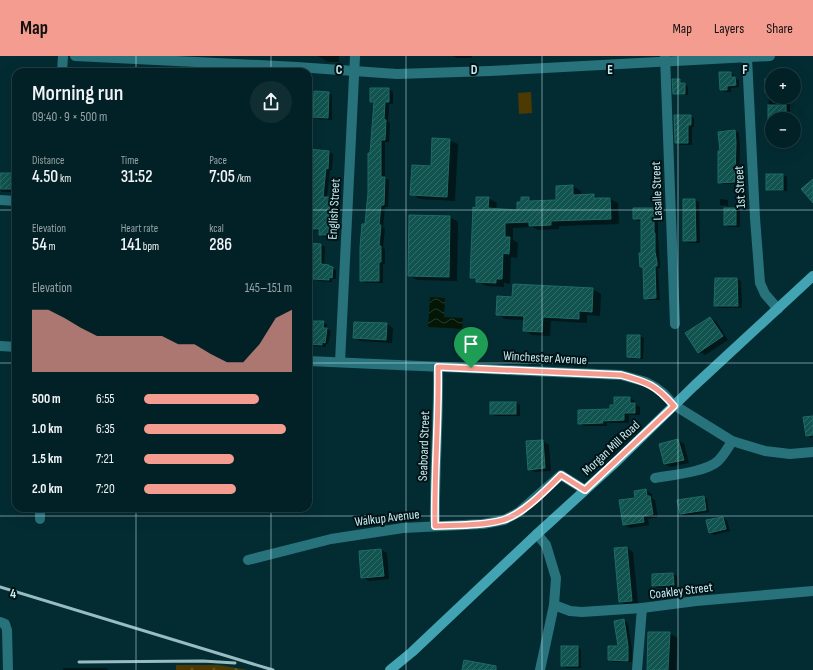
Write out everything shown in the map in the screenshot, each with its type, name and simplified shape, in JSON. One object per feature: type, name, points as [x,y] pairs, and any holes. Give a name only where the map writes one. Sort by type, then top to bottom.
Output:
[{"type":"main road","name":"Morgan Mill Road","points":[[390,670],[412,652],[813,276]]},
{"type":"street","points":[[62,68],[63,56]]},
{"type":"street","points":[[75,56],[291,68]]},
{"type":"street","name":"English Street","points":[[340,362],[354,71],[356,56]]},
{"type":"street","points":[[312,69],[396,74],[440,73],[665,59],[747,58],[770,56]]},
{"type":"street","name":"1st Street","points":[[747,58],[755,218],[760,283],[765,294],[778,309]]},
{"type":"street","name":"Lasalle Street","points":[[665,59],[675,324]]},
{"type":"street","points":[[0,200],[12,201]]},
{"type":"street","points":[[0,346],[12,347]]},
{"type":"street","name":"Winchester Avenue","points":[[312,361],[621,375],[646,382],[655,387],[663,393],[674,406]]},
{"type":"street","name":"Seaboard Street","points":[[435,526],[434,500],[438,367]]},
{"type":"street","points":[[674,406],[732,440],[765,451],[790,454],[813,452]]},
{"type":"street","points":[[655,478],[706,468],[717,462],[726,451],[732,440]]},
{"type":"street","name":"Walkup Avenue","points":[[248,560],[331,539],[403,528],[483,524],[504,520],[519,512],[561,475],[585,490]]},
{"type":"street","points":[[40,512],[40,519]]},
{"type":"street","points":[[537,534],[546,545],[556,578],[554,605],[540,670]]},
{"type":"street","name":"Coakley Street","points":[[554,605],[570,611],[582,612],[642,608],[696,601],[813,590]]},
{"type":"street","points":[[637,670],[642,608]]},
{"type":"street","points":[[0,622],[5,624],[7,630],[4,657],[8,670]]},
{"type":"green space","points":[[531,92],[532,113],[519,114],[518,93]]},
{"type":"green space","points":[[176,665],[218,665],[248,670],[176,670]]},
{"type":"water","points":[[430,297],[445,298],[444,317],[463,318],[462,329],[428,327]]},
{"type":"building","points":[[719,72],[731,72],[731,77],[735,77],[736,85],[727,86],[727,90],[720,90]]},
{"type":"building","points":[[672,79],[680,79],[680,83],[685,83],[685,94],[673,94]]},
{"type":"building","points":[[370,88],[389,88],[389,102],[385,102],[385,140],[381,140],[381,177],[385,177],[384,205],[381,205],[379,225],[381,225],[379,246],[381,246],[381,262],[379,262],[379,281],[360,281],[360,247],[362,224],[365,224],[368,193],[368,153],[370,153],[374,102],[370,102]]},
{"type":"building","points":[[314,91],[329,92],[328,118],[313,117]]},
{"type":"building","points":[[768,105],[786,105],[786,112],[768,112]]},
{"type":"building","points":[[674,115],[691,115],[691,125],[688,125],[688,143],[675,143]]},
{"type":"building","points":[[735,130],[735,182],[718,183],[718,151],[720,151],[718,132]]},
{"type":"building","points":[[432,138],[450,139],[447,197],[410,195],[412,165],[431,166]]},
{"type":"building","points":[[312,149],[329,151],[328,169],[326,168],[323,197],[330,197],[328,235],[319,235],[319,229],[312,229]]},
{"type":"building","points":[[0,173],[12,173],[12,189],[0,189]]},
{"type":"building","points":[[766,174],[783,174],[783,190],[766,190]]},
{"type":"building","points":[[813,179],[813,203],[801,189]]},
{"type":"building","points":[[573,185],[573,195],[594,194],[594,198],[610,198],[611,219],[551,221],[551,225],[529,226],[529,222],[505,223],[505,237],[510,237],[509,254],[503,253],[502,279],[496,279],[496,283],[476,282],[476,278],[470,278],[473,207],[476,208],[476,197],[489,197],[488,208],[517,210],[517,202],[521,202],[521,197],[529,197],[529,201],[556,200],[556,186]]},
{"type":"building","points":[[683,199],[695,199],[696,241],[683,241]]},
{"type":"building","points":[[633,208],[654,208],[655,252],[657,262],[657,266],[655,266],[656,298],[644,299],[643,267],[640,267],[639,253],[641,253],[641,219],[633,219]]},
{"type":"building","points":[[724,208],[736,208],[736,225],[724,225]]},
{"type":"building","points":[[409,215],[450,216],[449,277],[408,276]]},
{"type":"building","points":[[312,243],[321,244],[321,264],[333,267],[332,278],[329,277],[329,280],[313,279]]},
{"type":"building","points":[[715,278],[737,278],[738,306],[714,306]]},
{"type":"building","points":[[513,284],[593,288],[592,312],[579,311],[579,319],[543,317],[542,332],[523,331],[524,316],[496,315],[497,296],[512,297]]},
{"type":"building","points":[[710,317],[723,336],[698,353],[685,333]]},
{"type":"building","points":[[312,321],[324,321],[323,328],[327,328],[325,343],[322,342],[322,345],[312,344]]},
{"type":"building","points":[[354,322],[387,323],[386,340],[353,338]]},
{"type":"building","points":[[627,335],[640,335],[640,358],[627,357]]},
{"type":"building","points":[[614,397],[630,397],[630,403],[635,403],[635,413],[624,413],[624,420],[578,424],[578,410],[610,409],[610,405],[614,405]]},
{"type":"building","points":[[490,402],[516,402],[516,414],[490,414]]},
{"type":"building","points":[[813,416],[813,435],[806,436],[803,417]]},
{"type":"building","points":[[678,439],[684,460],[664,464],[659,444]]},
{"type":"building","points":[[543,440],[545,468],[528,470],[526,441]]},
{"type":"building","points":[[646,489],[647,496],[650,496],[653,514],[643,516],[644,522],[623,525],[619,500],[635,498],[634,491]]},
{"type":"building","points":[[704,496],[706,510],[680,514],[677,500]]},
{"type":"building","points":[[723,517],[726,529],[709,533],[706,520]]},
{"type":"building","points":[[627,547],[632,601],[619,602],[614,548]]},
{"type":"building","points":[[381,549],[384,576],[361,578],[359,551]]},
{"type":"building","points":[[673,573],[674,585],[652,586],[652,574]]},
{"type":"building","points":[[624,619],[628,646],[628,661],[608,660],[608,646],[618,646],[614,621]]},
{"type":"building","points":[[648,632],[670,632],[668,670],[647,670]]},
{"type":"building","points":[[561,646],[578,646],[578,666],[561,666]]},
{"type":"building","points":[[464,660],[496,666],[496,670],[462,670]]},
{"type":"railway","points":[[0,587],[273,670]]},
{"type":"railway","points":[[79,662],[203,661],[235,663]]},
{"type":"route","points":[[438,367],[471,368],[621,375],[646,382],[655,387],[663,393],[674,406],[585,490],[561,475],[519,512],[504,520],[483,524],[435,526],[434,500],[438,367]]}]
